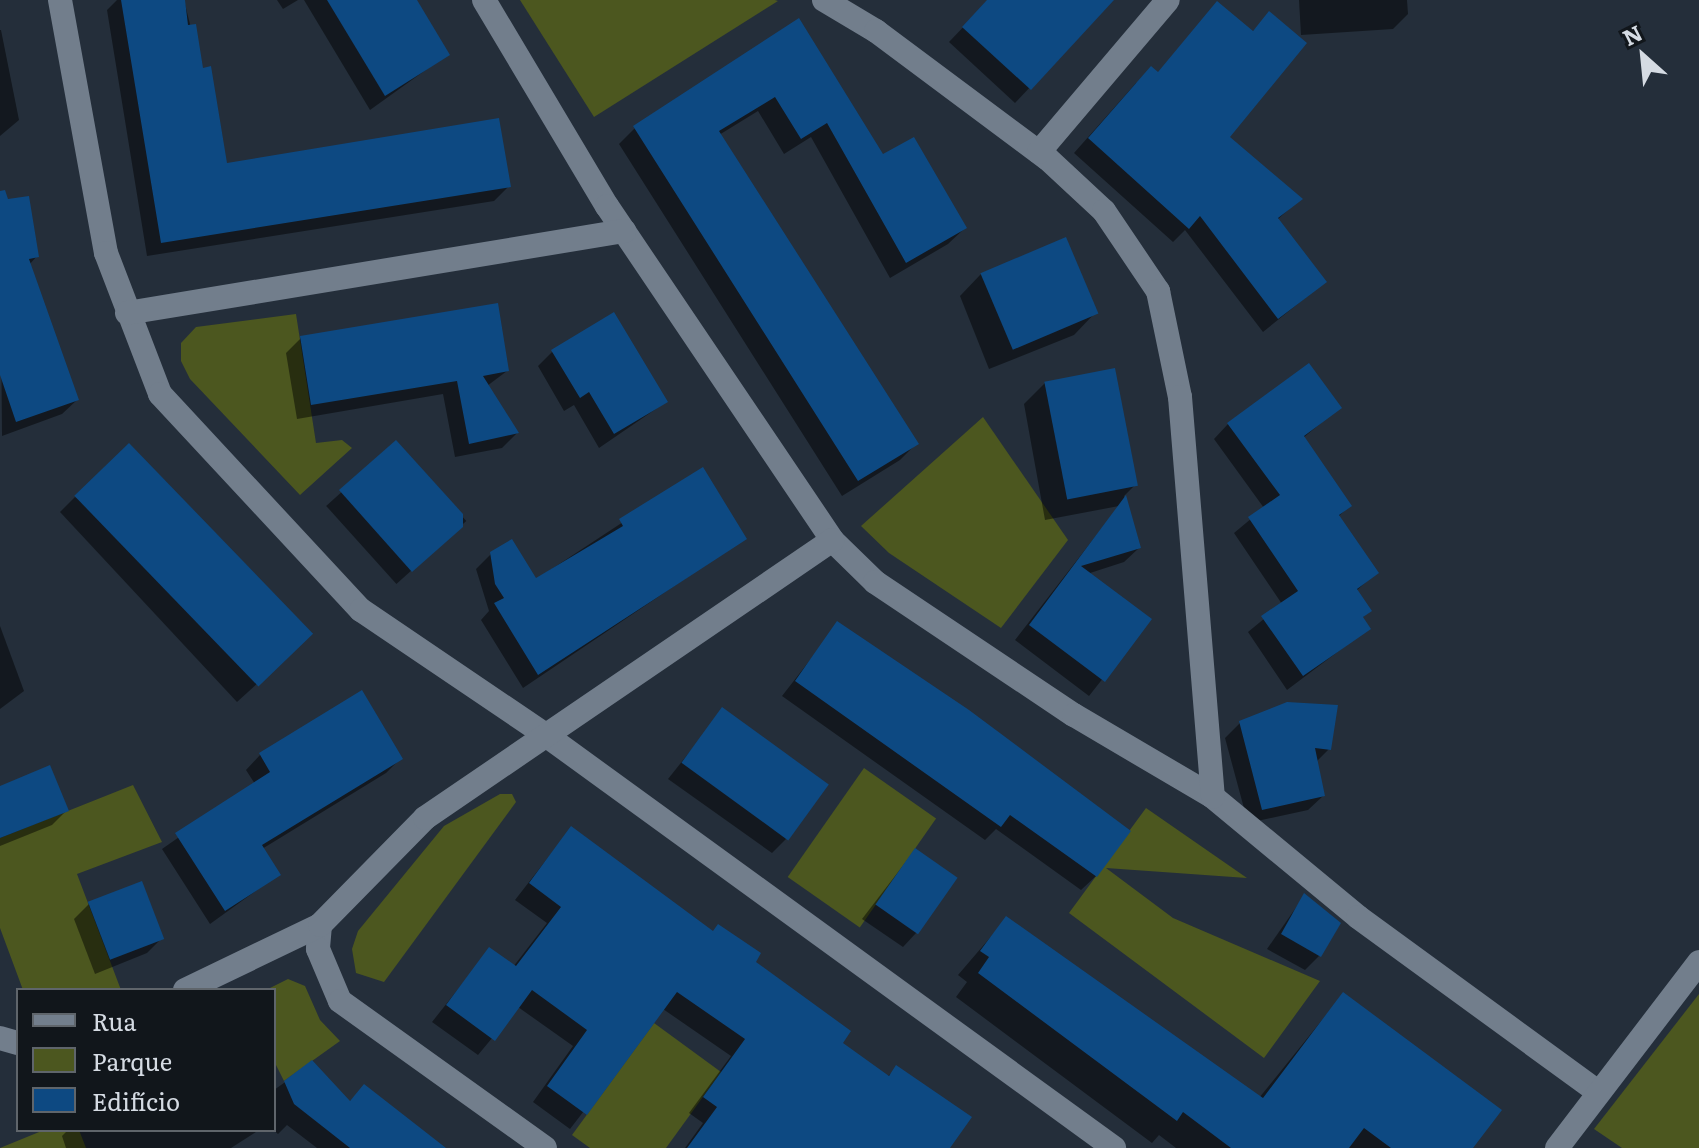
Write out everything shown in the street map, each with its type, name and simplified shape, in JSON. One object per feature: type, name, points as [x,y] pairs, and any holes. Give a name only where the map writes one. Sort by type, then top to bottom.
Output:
[{"type":"street","points":[[60,0],[106,253],[160,394],[361,610],[547,736],[1114,1148]]},
{"type":"street","points":[[484,0],[624,231],[832,540],[875,582],[1074,715],[1213,797],[1358,917],[1597,1091]]},
{"type":"street","points":[[824,0],[876,31],[1039,152],[1104,211],[1158,291],[1180,397],[1213,797]]},
{"type":"street","points":[[1039,152],[1168,0]]},
{"type":"street","points":[[127,313],[624,231]]},
{"type":"street","points":[[189,988],[320,925],[425,818],[832,540]]},
{"type":"street","points":[[320,925],[318,949],[340,1001],[545,1148]]},
{"type":"street","points":[[1557,1148],[1597,1091],[1699,962]]},
{"type":"green space","points":[[520,0],[775,0],[778,1],[594,117]]},
{"type":"green space","points":[[296,314],[316,443],[342,440],[352,448],[300,495],[190,379],[181,361],[181,343],[196,327]]},
{"type":"green space","points":[[983,417],[1068,540],[1001,628],[889,553],[861,526]]},
{"type":"green space","points":[[864,768],[936,818],[860,927],[788,877]]},
{"type":"green space","points":[[133,785],[162,842],[77,874],[120,988],[22,988],[0,928],[0,838]]},
{"type":"green space","points":[[500,794],[512,794],[516,802],[384,982],[356,973],[352,949],[358,931],[444,826]]},
{"type":"green space","points":[[1146,808],[1247,878],[1106,868],[1173,918],[1320,981],[1264,1058],[1069,913]]},
{"type":"green space","points":[[288,979],[305,986],[320,1020],[340,1041],[284,1081],[276,1065],[276,988],[270,988]]},
{"type":"green space","points":[[1699,994],[1699,1148],[1622,1148],[1594,1129]]},
{"type":"green space","points":[[654,1023],[721,1072],[666,1148],[590,1148],[572,1135]]},
{"type":"green space","points":[[39,1132],[80,1132],[86,1148],[0,1148]]},
{"type":"building","points":[[121,0],[185,0],[188,25],[196,24],[203,68],[211,66],[227,163],[499,118],[511,187],[161,243]]},
{"type":"building","points":[[327,0],[417,0],[450,55],[385,96]]},
{"type":"building","points":[[987,0],[1114,0],[1031,90],[962,27]]},
{"type":"building","points":[[1217,1],[1253,31],[1269,11],[1307,43],[1230,137],[1303,199],[1278,218],[1327,282],[1278,319],[1200,216],[1189,229],[1088,138],[1151,66],[1158,72]]},
{"type":"building","points":[[799,18],[883,154],[914,137],[967,228],[906,263],[827,123],[801,139],[775,97],[719,131],[919,444],[858,481],[633,126]]},
{"type":"building","points":[[5,190],[8,199],[29,196],[39,257],[29,259],[79,400],[16,422],[0,375],[0,191]]},
{"type":"building","points":[[1066,237],[1098,313],[1013,350],[980,273]]},
{"type":"building","points":[[498,303],[509,371],[483,376],[519,433],[469,444],[457,381],[311,405],[300,336]]},
{"type":"building","points":[[614,312],[668,402],[614,434],[589,392],[580,398],[551,350]]},
{"type":"building","points":[[1309,363],[1342,408],[1304,436],[1352,506],[1339,515],[1379,573],[1357,589],[1372,611],[1363,617],[1371,629],[1303,676],[1261,616],[1298,591],[1248,517],[1280,495],[1227,423]]},
{"type":"building","points":[[1115,368],[1138,486],[1067,500],[1044,382]]},
{"type":"building","points":[[396,440],[463,514],[463,527],[412,572],[339,490]]},
{"type":"building","points":[[129,443],[313,634],[258,686],[74,496]]},
{"type":"building","points":[[703,467],[747,539],[538,675],[494,603],[504,598],[495,584],[490,552],[512,539],[536,578],[623,526],[619,519]]},
{"type":"building","points":[[1126,495],[1141,548],[1081,566],[1152,619],[1105,682],[1029,625]]},
{"type":"building","points":[[837,621],[969,710],[1131,831],[1097,877],[1010,815],[1001,827],[795,681]]},
{"type":"building","points":[[362,690],[403,759],[262,845],[281,875],[225,911],[175,833],[270,772],[259,753]]},
{"type":"building","points":[[1287,702],[1338,705],[1331,750],[1315,748],[1325,796],[1262,810],[1239,721]]},
{"type":"building","points":[[722,707],[829,785],[788,840],[681,763]]},
{"type":"building","points":[[50,765],[69,811],[0,838],[0,786]]},
{"type":"building","points":[[571,826],[713,931],[718,924],[761,953],[756,962],[851,1031],[843,1043],[889,1076],[896,1065],[972,1117],[950,1148],[687,1148],[717,1107],[703,1097],[745,1039],[677,992],[587,1115],[547,1086],[587,1030],[532,990],[495,1041],[446,1005],[489,947],[516,966],[561,907],[529,883]]},
{"type":"building","points":[[915,848],[958,878],[918,934],[875,905]]},
{"type":"building","points":[[142,881],[164,939],[110,960],[88,902]]},
{"type":"building","points":[[1304,893],[1341,923],[1321,957],[1281,934]]},
{"type":"building","points":[[1006,916],[1263,1098],[1343,992],[1502,1110],[1473,1148],[1391,1148],[1364,1128],[1349,1148],[1231,1148],[1183,1112],[1177,1121],[978,973],[989,957],[980,951]]},
{"type":"building","points":[[312,1060],[350,1101],[364,1084],[446,1148],[350,1148],[294,1104],[284,1081]]}]
